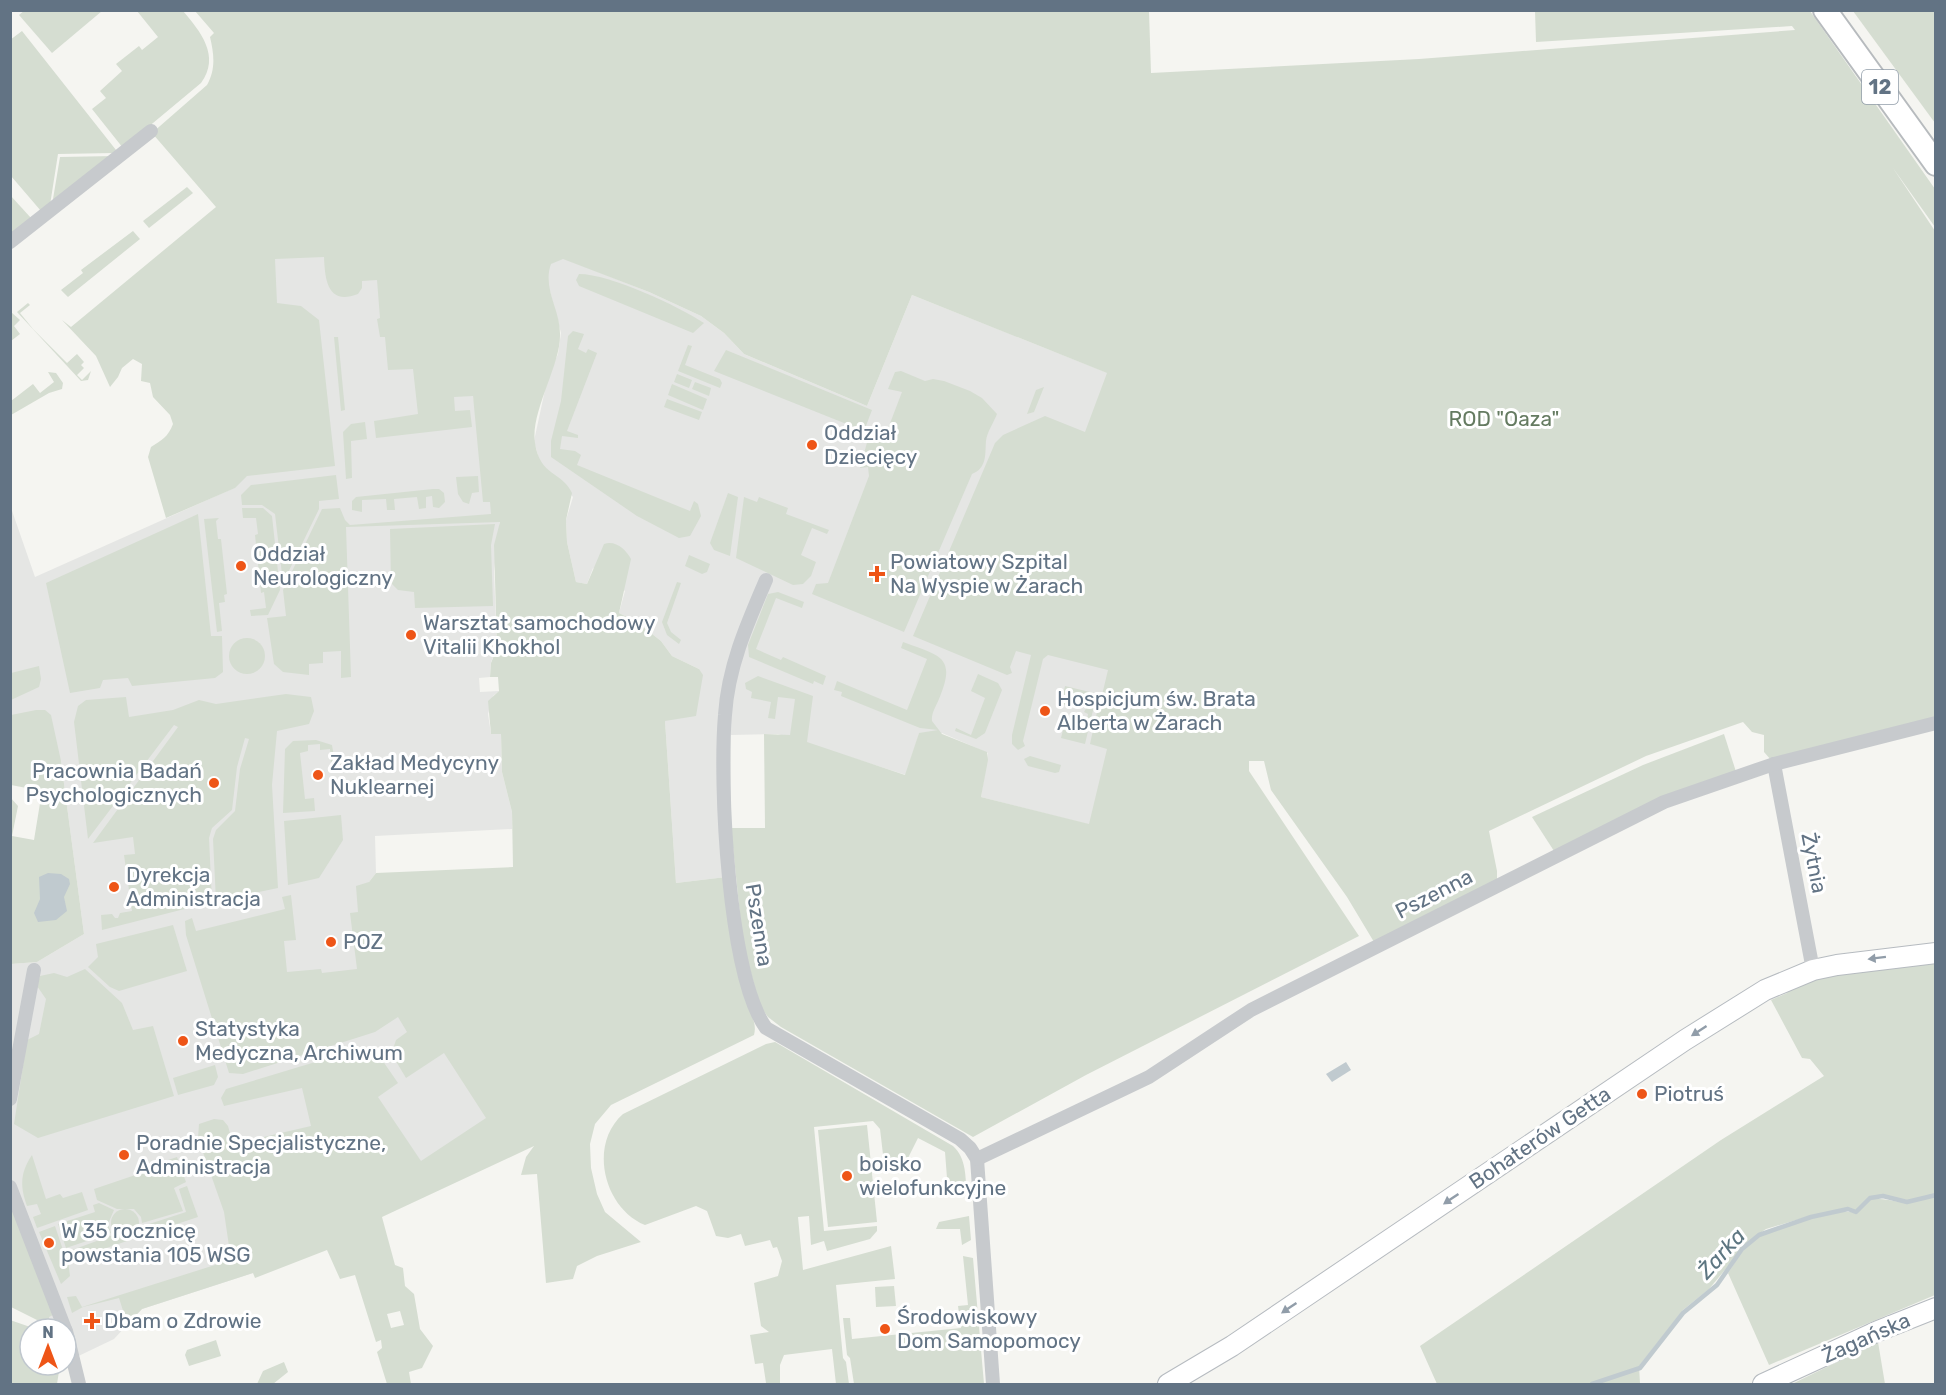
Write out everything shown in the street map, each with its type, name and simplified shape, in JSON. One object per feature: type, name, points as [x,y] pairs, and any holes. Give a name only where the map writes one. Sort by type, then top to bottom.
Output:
[{"type":"main road","name":"12","points":[[1825,10],[1935,164]]},
{"type":"street","points":[[10,242],[151,130]]},
{"type":"street","name":"Pszenna","points":[[765,580],[739,644],[725,714],[726,836],[738,944],[752,1002],[766,1028],[960,1139],[977,1159],[1149,1077],[1251,1010],[1664,802],[1774,764],[1935,723]]},
{"type":"street","name":"Żytnia","points":[[1774,764],[1813,970]]},
{"type":"street","name":"Bohaterów Getta","points":[[1168,1384],[1242,1339],[1685,1040],[1765,990],[1813,970],[1864,960],[1935,953]]},
{"type":"street","points":[[10,1099],[34,970]]},
{"type":"street","points":[[977,1159],[993,1384]]},
{"type":"street","points":[[10,1186],[61,1317]]},
{"type":"street","name":"Żagańska","points":[[1763,1384],[1878,1331],[1935,1308]]},
{"type":"shaded area","points":[[227,219],[452,299],[500,521],[494,571],[497,648],[491,662],[490,677],[479,678],[480,692],[499,691],[493,696],[488,714],[491,734],[501,734],[502,772],[512,812],[512,829],[375,836],[376,873],[369,882],[535,1145],[253,1273],[142,1309],[114,1339],[78,1356],[78,1317],[49,1317],[11,1302],[11,964],[37,962],[84,934],[61,761],[11,770],[10,505],[35,577],[234,488]]},
{"type":"shaded area","name":"Powiatowy Szpital Na Wyspie w Żarach","points":[[563,258],[649,292],[701,316],[724,333],[744,354],[867,406],[912,295],[1128,381],[1122,833],[981,797],[988,753],[942,733],[919,734],[906,775],[778,734],[731,735],[731,828],[726,877],[676,883],[665,721],[699,669],[672,656],[661,641],[637,622],[619,613],[625,591],[593,568],[587,584],[576,582],[567,542],[566,520],[573,497],[540,463],[534,441],[548,376],[558,354],[561,333],[546,276],[550,264]]},
{"type":"shaded area","points":[[48,873],[61,874],[69,879],[70,884],[64,897],[67,911],[56,920],[38,922],[34,913],[40,899],[39,877]]},
{"type":"shaded area","points":[[1346,1062],[1351,1070],[1332,1082],[1326,1074]]},
{"type":"green space","points":[[25,10],[102,11],[52,53],[19,15]]},
{"type":"green space","points":[[137,11],[183,11],[206,44],[209,63],[207,73],[201,83],[123,148],[92,109],[106,98],[100,91],[122,71],[116,64],[139,46],[142,50],[158,37]]},
{"type":"green space","name":"ROD \"Oaza\"","points":[[195,11],[1149,11],[1151,73],[1419,59],[1795,30],[1792,26],[1536,42],[1535,11],[1810,11],[1935,189],[1935,227],[1893,168],[1935,231],[1935,718],[1771,760],[1764,752],[1764,735],[1752,732],[1743,722],[1646,756],[1489,831],[1497,871],[1497,885],[1374,942],[1347,897],[1271,790],[1264,761],[1249,761],[1249,771],[1359,936],[1086,1075],[973,1137],[781,1027],[768,1017],[760,1006],[743,944],[731,828],[765,828],[764,734],[790,735],[795,699],[778,697],[775,719],[768,718],[771,702],[751,698],[752,692],[746,689],[745,683],[758,676],[813,696],[807,742],[905,775],[919,733],[938,730],[920,728],[841,696],[842,692],[834,690],[837,681],[907,710],[927,659],[901,648],[903,642],[927,651],[942,660],[946,674],[932,721],[942,734],[987,752],[988,760],[981,797],[1089,824],[1107,749],[1090,744],[1099,703],[1080,698],[1072,708],[1061,703],[1065,686],[1102,695],[1108,670],[1048,655],[1043,659],[1023,741],[1025,746],[1018,750],[1012,744],[1012,735],[1031,655],[1016,651],[1010,667],[1012,673],[1007,675],[913,636],[995,443],[1003,435],[1045,416],[1085,432],[1107,373],[912,295],[867,406],[744,354],[724,333],[701,316],[649,292],[563,259],[551,264],[549,273],[550,291],[560,326],[560,336],[559,348],[537,418],[535,443],[541,462],[568,486],[572,493],[566,520],[567,542],[576,582],[587,584],[604,544],[613,543],[620,547],[631,559],[619,613],[637,622],[661,641],[672,656],[699,669],[703,675],[696,716],[665,721],[676,883],[726,877],[738,966],[745,1000],[755,1025],[754,1035],[611,1105],[595,1124],[590,1144],[591,1168],[597,1194],[605,1212],[641,1242],[597,1256],[577,1266],[573,1279],[546,1283],[537,1174],[521,1175],[526,1157],[534,1146],[382,1217],[395,1265],[403,1268],[405,1286],[414,1294],[420,1329],[433,1346],[422,1368],[409,1372],[411,1384],[387,1384],[377,1352],[382,1348],[381,1340],[376,1342],[355,1275],[340,1279],[327,1250],[255,1278],[253,1273],[142,1309],[129,1322],[126,1320],[119,1298],[83,1307],[72,1313],[67,1297],[76,1296],[82,1307],[215,1265],[230,1253],[224,1212],[198,1138],[199,1124],[214,1119],[223,1120],[228,1126],[233,1144],[311,1126],[302,1088],[224,1106],[221,1098],[226,1089],[365,1047],[378,1054],[398,1083],[378,1097],[421,1161],[486,1118],[444,1053],[406,1078],[394,1058],[393,1049],[396,1040],[407,1032],[398,1017],[375,1032],[243,1074],[229,1073],[186,935],[185,921],[192,918],[196,931],[285,909],[282,897],[291,895],[296,940],[284,941],[287,972],[321,969],[322,973],[357,969],[350,913],[358,912],[356,886],[369,882],[376,873],[513,867],[512,812],[502,772],[501,734],[491,734],[488,701],[499,691],[498,677],[490,677],[491,663],[497,648],[494,545],[500,522],[346,527],[351,677],[341,678],[341,651],[323,652],[323,663],[309,664],[309,675],[283,672],[274,664],[267,618],[286,616],[283,590],[322,509],[340,508],[350,525],[491,514],[490,502],[483,502],[473,396],[454,397],[455,411],[470,410],[472,427],[376,438],[374,421],[418,414],[413,369],[388,370],[385,337],[380,337],[377,319],[380,318],[377,280],[362,281],[362,288],[358,294],[348,297],[340,296],[334,293],[327,282],[324,257],[275,259],[277,303],[301,306],[319,320],[335,466],[247,476],[235,488],[166,518],[148,457],[151,447],[169,432],[173,424],[170,415],[153,397],[150,383],[141,381],[142,364],[133,359],[122,368],[110,387],[96,356],[62,320],[71,327],[216,207],[152,133],[207,85],[213,67],[210,37],[214,33]],"holes":[[[400,1311],[404,1325],[391,1328],[387,1314]]]},
{"type":"green space","points":[[1853,11],[1935,11],[1935,123]]},
{"type":"green space","points":[[22,31],[116,150],[114,153],[58,154],[50,205],[41,211],[11,176],[10,40]]},
{"type":"green space","points":[[115,156],[52,205],[60,157]]},
{"type":"green space","points":[[187,187],[193,193],[149,228],[143,221]]},
{"type":"green space","points":[[10,195],[31,218],[10,236]]},
{"type":"green space","points":[[133,231],[140,239],[68,297],[61,290],[83,273],[81,270]]},
{"type":"green space","points":[[579,274],[592,275],[625,285],[678,308],[704,323],[693,333],[579,286],[576,280]]},
{"type":"green space","points":[[28,303],[30,305],[20,313],[67,363],[77,354],[84,362],[81,365],[84,368],[77,375],[82,380],[91,371],[88,380],[81,381],[17,312]]},
{"type":"green space","points":[[11,312],[20,320],[14,326],[20,334],[11,341]]},
{"type":"green space","points":[[573,331],[584,334],[578,349],[586,353],[588,349],[597,353],[567,431],[578,435],[578,438],[562,436],[560,449],[575,451],[581,455],[577,465],[690,511],[694,501],[698,504],[701,516],[690,536],[679,538],[637,516],[551,457],[551,441],[561,401],[568,336]]},
{"type":"green space","points":[[334,337],[338,337],[345,410],[341,411]]},
{"type":"green space","points":[[688,345],[692,346],[685,365],[720,379],[722,383],[720,388],[678,371]]},
{"type":"green space","points":[[726,350],[872,410],[864,431],[714,371]]},
{"type":"green space","points":[[901,371],[925,381],[933,379],[944,381],[970,391],[982,398],[997,414],[987,438],[983,465],[972,474],[904,632],[812,594],[816,584],[828,583],[869,476],[868,467],[860,468],[868,439],[884,439],[902,392],[888,389],[895,372]]},
{"type":"green space","points":[[48,372],[56,373],[63,383],[62,389],[49,393],[11,415],[11,401],[33,384],[40,393],[54,382]]},
{"type":"green space","points":[[677,374],[692,380],[689,388],[674,382]]},
{"type":"green space","points":[[695,382],[711,388],[709,396],[692,389]]},
{"type":"green space","points":[[672,384],[707,399],[703,410],[668,395]]},
{"type":"green space","points":[[1044,387],[1034,412],[1027,414],[1036,390]]},
{"type":"green space","points":[[667,399],[702,412],[699,420],[664,407]]},
{"type":"green space","points":[[365,422],[367,439],[351,441],[352,478],[346,479],[343,432],[351,424]]},
{"type":"green space","points":[[336,475],[339,499],[319,501],[319,509],[283,583],[275,514],[262,505],[242,505],[241,495],[251,485]]},
{"type":"green space","points":[[478,476],[479,492],[472,493],[469,504],[463,502],[458,494],[456,477]]},
{"type":"green space","points":[[439,489],[444,493],[445,502],[439,508],[433,507],[432,496],[426,497],[426,508],[419,509],[417,497],[394,499],[395,510],[387,510],[386,499],[362,500],[362,512],[352,510],[352,501],[356,497]]},
{"type":"green space","points":[[728,493],[738,497],[730,556],[714,550],[710,543]]},
{"type":"green space","points":[[744,497],[757,502],[759,497],[788,508],[786,514],[829,530],[827,534],[812,528],[801,555],[816,562],[811,576],[803,584],[793,585],[736,558]]},
{"type":"green space","points":[[242,508],[263,508],[272,516],[280,590],[268,615],[251,616],[250,610],[266,608],[264,592],[261,593],[255,535],[258,534],[256,518],[243,518]]},
{"type":"green space","points":[[198,514],[211,636],[222,636],[223,672],[215,678],[132,686],[128,678],[103,680],[100,688],[70,693],[46,583]]},
{"type":"green space","points":[[219,518],[216,521],[218,539],[221,539],[227,594],[224,595],[225,602],[219,603],[222,631],[217,632],[204,519]]},
{"type":"green space","points":[[495,524],[491,545],[493,606],[415,608],[414,592],[398,590],[391,583],[390,529]]},
{"type":"green space","points":[[689,555],[710,564],[707,572],[702,574],[685,566]]},
{"type":"green space","points":[[677,582],[681,583],[667,623],[671,632],[681,640],[679,644],[667,635],[662,622]]},
{"type":"green space","points":[[778,592],[804,602],[802,608],[776,598],[756,649],[781,660],[783,657],[826,676],[823,685],[814,681],[813,684],[749,657],[748,645],[768,594]]},
{"type":"green space","points":[[247,638],[259,644],[265,656],[259,668],[247,674],[235,668],[229,656],[235,644]]},
{"type":"green space","points":[[39,666],[41,679],[39,687],[11,700],[11,673]]},
{"type":"green space","points":[[978,674],[998,683],[1002,690],[985,733],[976,739],[955,731],[956,728],[971,735],[985,698],[971,691]]},
{"type":"green space","points":[[286,694],[311,697],[314,711],[309,724],[277,731],[272,785],[278,888],[216,901],[213,839],[216,830],[235,811],[240,769],[249,739],[245,738],[237,767],[232,810],[212,828],[209,838],[212,902],[102,930],[101,915],[112,914],[118,918],[120,913],[132,911],[124,855],[135,854],[133,837],[93,843],[178,727],[174,725],[88,839],[74,722],[78,706],[86,700],[126,697],[129,717],[173,710],[199,700],[216,704]]},
{"type":"green space","points":[[1088,705],[1094,706],[1085,744],[1061,738],[1064,726],[1075,723],[1086,725],[1088,714],[1084,712]]},
{"type":"green space","points":[[45,710],[51,715],[61,761],[84,934],[37,962],[11,964],[10,797],[18,806],[12,836],[34,840],[42,791],[11,785],[11,715]]},
{"type":"green space","points":[[1724,734],[1738,778],[1554,851],[1532,817],[1643,765]]},
{"type":"green space","points":[[316,740],[332,745],[335,763],[331,763],[330,749],[320,750],[320,744],[308,745],[308,751],[300,753],[305,799],[314,798],[315,811],[283,813],[285,749],[293,741]]},
{"type":"green space","points":[[1030,756],[1061,765],[1059,772],[1028,766],[1024,759]]},
{"type":"green space","points":[[341,815],[343,840],[319,878],[288,885],[284,821]]},
{"type":"green space","points":[[173,925],[187,971],[119,991],[110,987],[88,967],[98,957],[96,944]]},
{"type":"green space","points":[[1935,961],[1935,1295],[1769,1365],[1728,1273],[1750,1243],[1786,1224],[1817,1215],[1856,1213],[1870,1199],[1911,1201],[1883,1195],[1870,1197],[1856,1212],[1848,1209],[1813,1215],[1766,1229],[1749,1241],[1709,1289],[1683,1310],[1639,1366],[1640,1383],[1437,1384],[1420,1346],[1721,1140],[1824,1076],[1810,1059],[1802,1058],[1771,1000],[1787,993],[1789,988],[1833,973]]},
{"type":"green space","points":[[85,969],[122,1003],[133,1030],[153,1026],[174,1096],[38,1138],[14,1124],[27,1040],[39,1034],[46,999],[37,986],[40,976],[54,973],[67,977]]},
{"type":"green space","points":[[775,1042],[953,1146],[958,1151],[965,1168],[967,1194],[954,1195],[948,1191],[945,1152],[918,1138],[907,1160],[884,1163],[880,1129],[873,1121],[814,1127],[824,1231],[877,1226],[877,1231],[870,1239],[827,1251],[824,1241],[811,1245],[809,1216],[798,1217],[803,1270],[891,1246],[895,1279],[836,1285],[843,1358],[846,1362],[849,1384],[836,1384],[832,1349],[784,1355],[780,1365],[780,1384],[758,1384],[766,1383],[763,1363],[755,1364],[750,1335],[769,1332],[761,1326],[754,1283],[778,1276],[782,1261],[777,1247],[773,1248],[770,1240],[745,1246],[741,1234],[728,1238],[716,1236],[707,1211],[696,1206],[645,1225],[631,1217],[619,1205],[606,1175],[604,1158],[606,1142],[612,1127],[623,1114],[766,1044]]},
{"type":"green space","points":[[215,1065],[218,1077],[214,1085],[178,1095],[173,1078]]},
{"type":"green space","name":"boisko wielofunkcyjne","points":[[867,1125],[877,1222],[828,1227],[818,1130]]},
{"type":"green space","points":[[32,1155],[46,1199],[60,1194],[63,1198],[82,1192],[88,1210],[37,1228],[33,1217],[41,1214],[37,1204],[27,1206],[22,1186],[23,1174]]},
{"type":"green space","points":[[177,1157],[186,1182],[174,1188],[183,1211],[142,1223],[141,1217],[134,1209],[117,1209],[97,1200],[94,1189],[168,1164],[168,1160]]},
{"type":"green space","points":[[187,1186],[198,1217],[135,1238],[143,1226],[186,1212],[179,1189]]},
{"type":"green space","points":[[99,1203],[114,1210],[108,1224],[111,1233],[66,1248],[58,1224],[95,1212],[93,1205]]},
{"type":"green space","points":[[10,1205],[53,1315],[31,1317],[11,1307]]},
{"type":"green space","points":[[125,1209],[135,1213],[139,1223],[135,1233],[125,1237],[115,1233],[111,1223],[115,1213]]},
{"type":"green space","points":[[969,1216],[971,1240],[962,1245],[960,1229],[936,1229],[939,1222]]},
{"type":"green space","points":[[55,1226],[64,1253],[113,1235],[127,1241],[68,1261],[70,1276],[61,1284],[39,1232]]},
{"type":"green space","points":[[963,1256],[973,1258],[984,1384],[854,1384],[850,1358],[847,1355],[843,1318],[850,1318],[852,1339],[961,1328],[958,1306],[968,1305]]},
{"type":"green space","points":[[894,1286],[896,1306],[876,1307],[875,1287]]},
{"type":"green space","points":[[10,1320],[18,1323],[18,1377],[58,1377],[57,1384],[11,1384]]},
{"type":"green space","points":[[216,1340],[221,1356],[189,1366],[185,1355],[187,1350]]},
{"type":"green space","points":[[1878,1342],[1885,1384],[1792,1384]]},
{"type":"green space","points":[[284,1362],[288,1372],[273,1384],[257,1384],[263,1371]]},
{"type":"waterway","name":"Żarka","points":[[1592,1384],[1640,1368],[1683,1313],[1717,1285],[1742,1249],[1759,1235],[1811,1217],[1848,1209],[1856,1212],[1870,1198],[1883,1196],[1907,1202],[1936,1195]]},
{"type":"place","name":"Oddział Dziecięcy","points":[[812,445]]},
{"type":"place","name":"Oddział Neurologiczny","points":[[241,566]]},
{"type":"place","name":"Powiatowy Szpital Na Wyspie w Żarach","points":[[877,574]]},
{"type":"place","name":"Warsztat samochodowy Vitalii Khokhol","points":[[411,635]]},
{"type":"place","name":"Hospicjum św. Brata Alberta w Żarach","points":[[1045,711]]},
{"type":"place","name":"Zakład Medycyny Nuklearnej","points":[[318,775]]},
{"type":"place","name":"Pracownia Badań Psychologicznych","points":[[214,783]]},
{"type":"place","name":"Dyrekcja Administracja","points":[[114,887]]},
{"type":"place","name":"POZ","points":[[331,942]]},
{"type":"place","name":"Statystyka Medyczna, Archiwum","points":[[183,1041]]},
{"type":"place","name":"Piotruś","points":[[1642,1094]]},
{"type":"place","name":"Poradnie Specjalistyczne, Administracja","points":[[124,1155]]},
{"type":"place","name":"boisko wielofunkcyjne","points":[[847,1176]]},
{"type":"place","name":"W 35 rocznicę powstania 105 WSG","points":[[49,1243]]},
{"type":"place","name":"Dbam o Zdrowie","points":[[92,1321]]},
{"type":"place","name":"Środowiskowy Dom Samopomocy","points":[[885,1329]]}]
